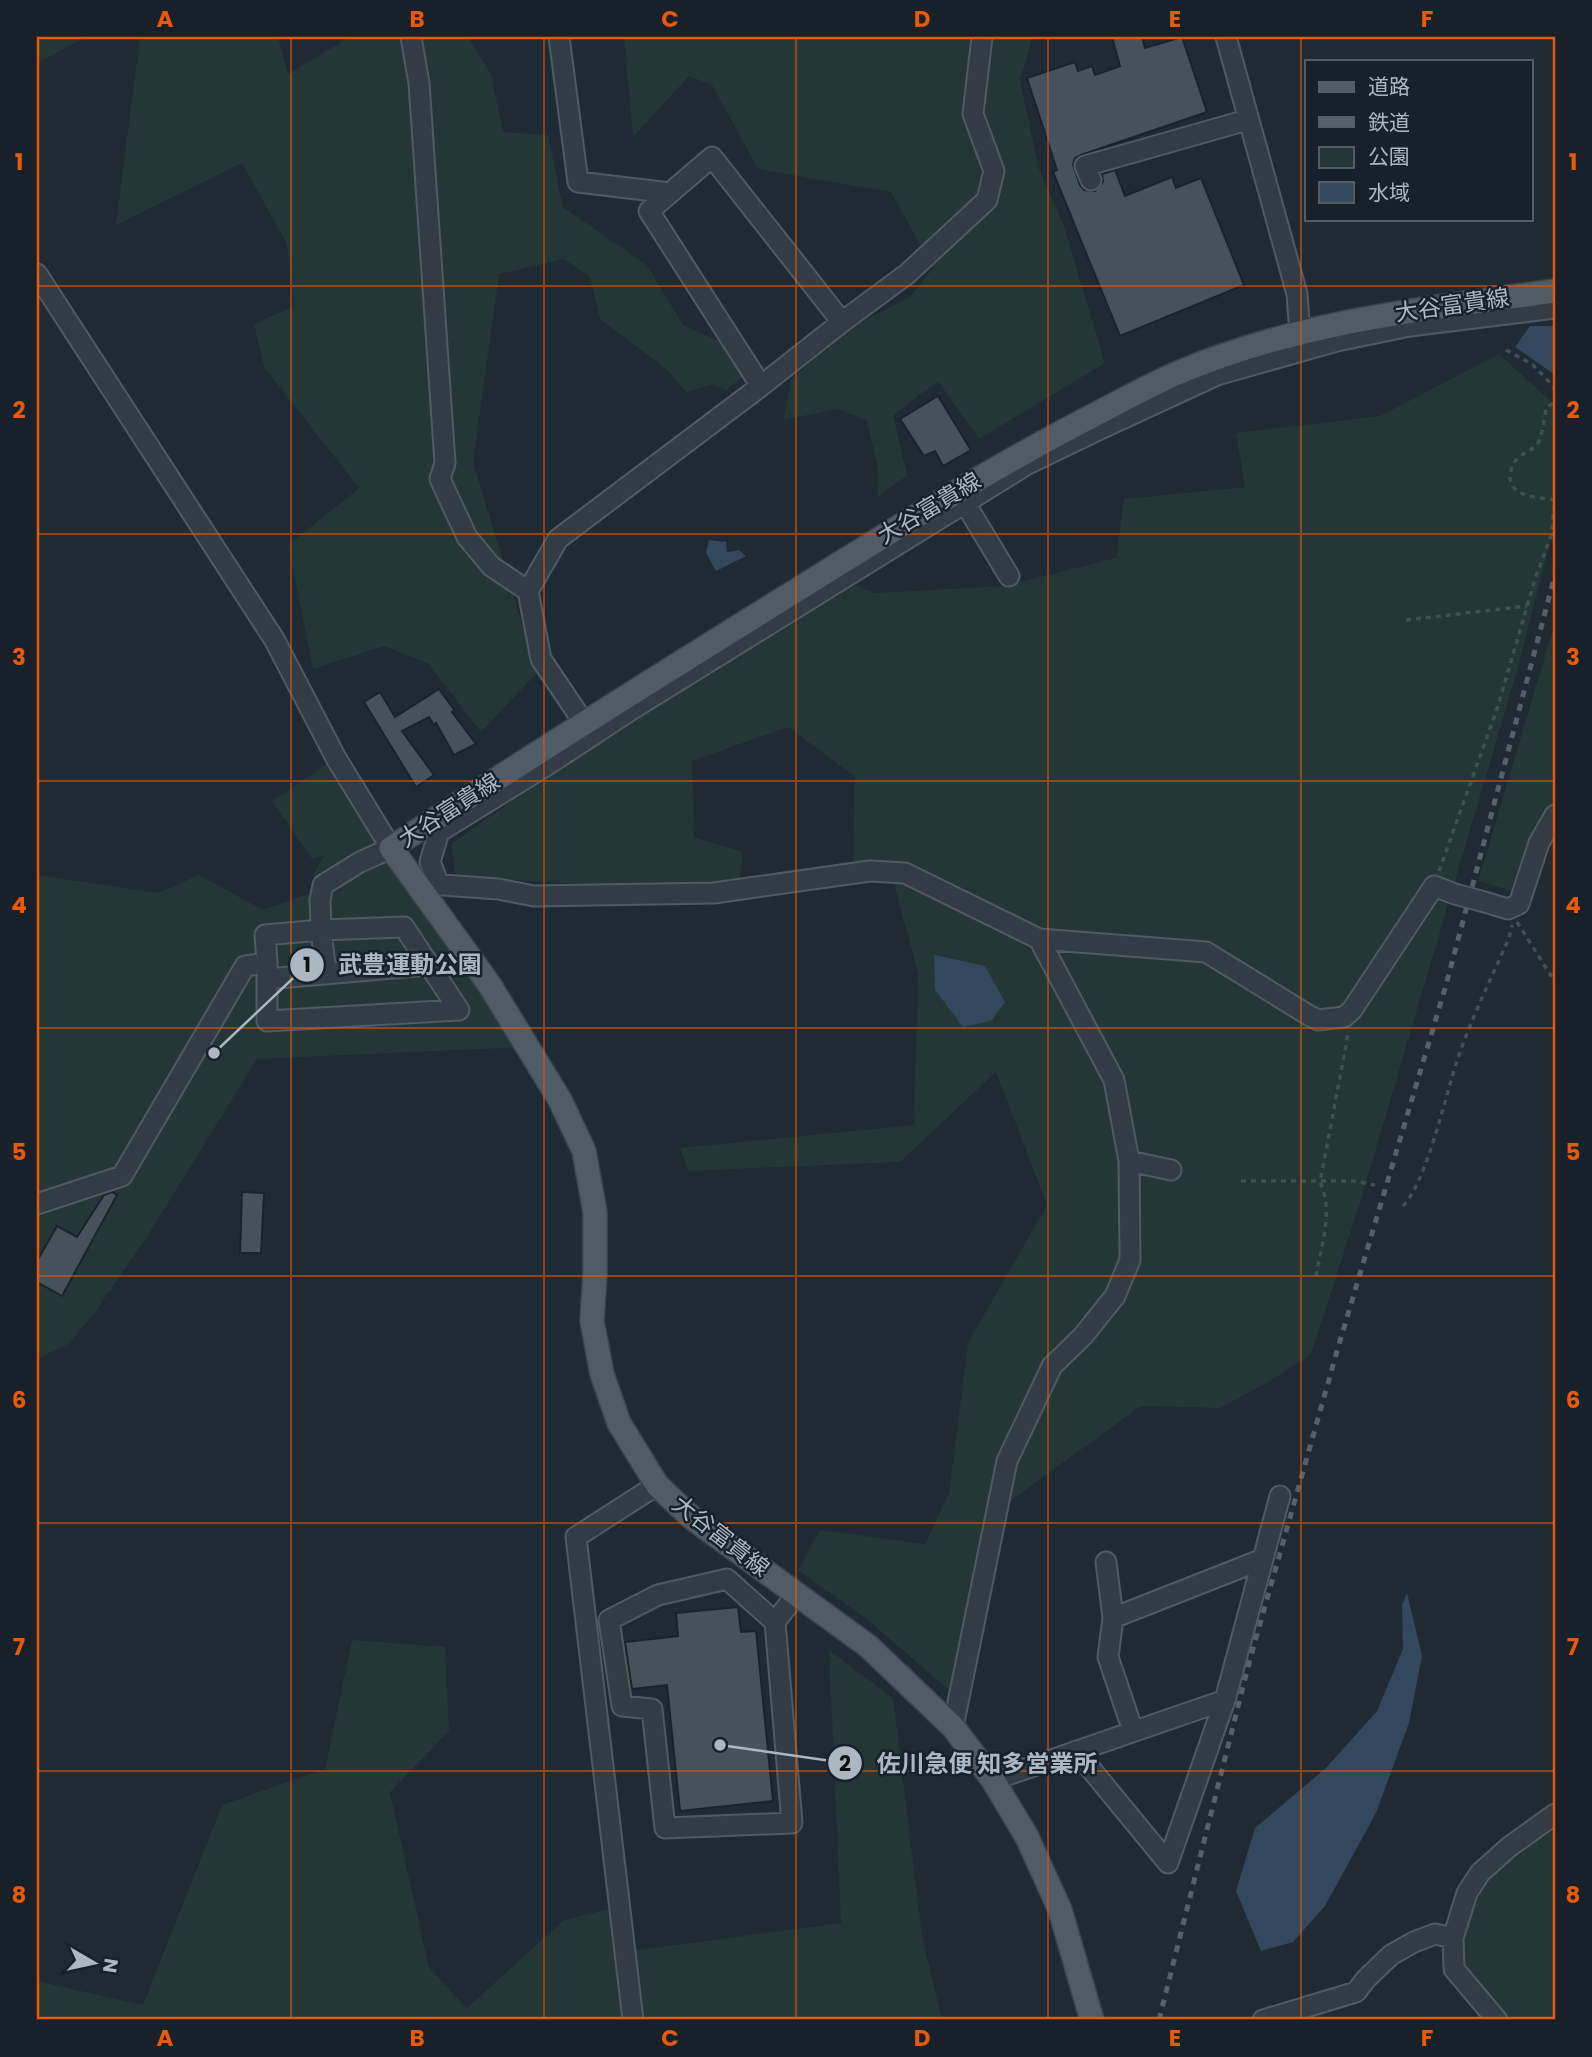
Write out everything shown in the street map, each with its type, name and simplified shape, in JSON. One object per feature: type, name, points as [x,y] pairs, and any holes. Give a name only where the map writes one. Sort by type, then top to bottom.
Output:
[{"type":"main road","name":"大谷富貴線","points":[[1092,2020],[1060,1910],[1027,1837],[993,1780],[953,1727],[868,1646],[692,1518],[657,1485],[619,1423],[602,1374],[592,1321],[595,1212],[584,1151],[560,1100],[428,884],[391,848],[584,723],[961,497],[1037,444],[1177,373],[1229,354],[1386,314],[1555,290]]},
{"type":"street","points":[[411,37],[419,83],[445,463],[440,479],[467,537],[491,566],[528,591]]},
{"type":"street","points":[[559,37],[578,183],[670,192]]},
{"type":"street","points":[[584,723],[541,659],[528,591],[558,539],[907,274],[987,200],[994,171],[973,114],[982,37]]},
{"type":"street","points":[[1226,37],[1297,294],[1300,334]]},
{"type":"street","points":[[1091,180],[1085,166],[1247,120]]},
{"type":"street","points":[[761,386],[649,211],[712,157],[842,322]]},
{"type":"street","points":[[37,274],[274,639],[336,758],[391,848],[360,862],[323,885],[320,900],[321,930],[326,974]]},
{"type":"street","points":[[1555,308],[1410,326],[1337,341],[1217,375],[961,497],[552,762],[439,832],[430,862],[428,884],[498,889],[534,897],[714,893],[870,871],[905,873],[1039,939],[1206,953],[1318,1020],[1331,1020],[1347,1015],[1434,886],[1508,909],[1519,904],[1539,843],[1555,815]]},
{"type":"street","points":[[961,497],[1009,576]]},
{"type":"street","points":[[404,927],[428,965],[459,1010],[267,1021],[265,935],[404,927]]},
{"type":"street","points":[[953,1727],[1007,1461],[1052,1366],[1083,1336],[1115,1296],[1130,1260],[1129,1161],[1114,1080],[1039,939]]},
{"type":"street","points":[[37,1204],[122,1176],[245,966],[267,971],[326,974],[428,965]]},
{"type":"street","points":[[1129,1161],[1171,1170]]},
{"type":"street","points":[[633,2020],[576,1537],[657,1485]]},
{"type":"street","points":[[1076,1751],[1168,1863],[1225,1700],[1280,1496]]},
{"type":"street","points":[[1113,1618],[1263,1559]]},
{"type":"street","points":[[1106,1562],[1113,1618],[1108,1657],[1133,1731]]},
{"type":"street","points":[[775,1622],[727,1579],[658,1595],[609,1620],[622,1706],[652,1709],[665,1828],[792,1823],[775,1622],[797,1594]]},
{"type":"street","points":[[993,1780],[1225,1700]]},
{"type":"street","points":[[1497,2020],[1454,1969],[1452,1938],[1468,1893],[1480,1873],[1508,1847],[1555,1814]]},
{"type":"street","points":[[1263,2020],[1356,1992],[1391,1955],[1414,1942],[1435,1934],[1452,1938]]},
{"type":"path","points":[[1507,350],[1532,364],[1555,388]]},
{"type":"path","points":[[1434,886],[1497,709],[1551,536],[1555,500],[1522,494],[1514,489],[1510,480],[1518,458],[1533,449],[1539,440],[1546,409],[1555,399]]},
{"type":"path","points":[[1406,620],[1527,606]]},
{"type":"path","points":[[1403,1206],[1410,1199],[1422,1172],[1457,1059],[1509,938],[1514,918],[1555,982]]},
{"type":"path","points":[[1315,1276],[1328,1209],[1327,1196],[1320,1182],[1348,1035],[1347,1015]]},
{"type":"path","points":[[1241,1181],[1354,1181],[1376,1185]]},
{"type":"green space","points":[[37,37],[87,37],[37,63]]},
{"type":"green space","points":[[140,37],[278,37],[288,74],[350,37],[468,37],[491,74],[503,132],[548,135],[563,207],[647,265],[683,325],[719,341],[743,376],[727,390],[712,385],[686,392],[667,370],[600,319],[590,277],[564,259],[499,274],[473,462],[537,673],[481,732],[429,664],[384,646],[313,669],[288,545],[359,488],[264,367],[254,324],[294,306],[287,244],[242,163],[116,225]]},
{"type":"green space","points":[[624,37],[1033,37],[1020,80],[1039,169],[1064,226],[1105,363],[979,439],[938,381],[893,415],[907,476],[878,496],[877,463],[867,421],[838,409],[783,420],[791,379],[849,329],[911,296],[933,268],[891,192],[758,169],[712,85],[689,76],[633,137]]},
{"type":"green space","points":[[1499,354],[1555,405],[1555,523],[1517,671],[1360,1203],[1311,1354],[1269,1382],[1220,1408],[1141,1406],[991,1515],[952,1693],[868,1620],[798,1570],[820,1530],[925,1544],[949,1493],[968,1343],[1047,1205],[996,1072],[900,1162],[688,1171],[680,1148],[914,1125],[918,974],[894,883],[853,865],[855,777],[788,727],[692,761],[694,837],[743,852],[739,884],[577,884],[456,876],[451,844],[626,720],[854,585],[876,593],[1004,586],[1116,558],[1124,499],[1245,487],[1236,433],[1380,416]]},
{"type":"green space","points":[[1555,623],[1555,804],[1543,814],[1513,891],[1478,881]]},
{"type":"green space","points":[[336,758],[527,1047],[257,1059],[147,1237],[95,1312],[70,1343],[37,1359],[37,875],[158,893],[199,875],[263,910],[311,893],[314,873],[324,856],[312,859],[272,801]]},
{"type":"green space","points":[[352,1640],[445,1647],[449,1731],[390,1792],[429,1968],[467,2008],[564,1920],[610,1909],[638,1950],[841,1923],[829,1650],[893,1698],[922,1935],[942,2020],[37,2020],[37,1981],[143,2005],[222,1805],[325,1769]]},
{"type":"green space","points":[[1555,1825],[1555,2020],[1510,2020],[1465,1965],[1463,1937],[1475,1898],[1485,1881],[1514,1855]]},
{"type":"water","points":[[1530,326],[1555,326],[1555,375],[1515,347]]},
{"type":"water","points":[[709,540],[726,542],[727,552],[739,550],[746,556],[716,571],[706,553]]},
{"type":"water","points":[[934,955],[985,966],[1005,1002],[991,1021],[963,1027],[935,990]]},
{"type":"water","points":[[1407,1593],[1422,1656],[1409,1723],[1376,1813],[1325,1906],[1293,1942],[1261,1951],[1236,1891],[1255,1828],[1326,1768],[1377,1711],[1403,1649],[1402,1605]]},
{"type":"building","points":[[1112,37],[1142,37],[1145,48],[1182,37],[1207,112],[1075,158],[1073,165],[1080,185],[1084,190],[1095,191],[1103,182],[1102,174],[1115,170],[1125,196],[1172,177],[1176,188],[1201,178],[1244,285],[1120,336],[1053,172],[1057,170],[1027,78],[1075,62],[1078,71],[1092,66],[1095,75],[1120,66]]},
{"type":"building","points":[[938,396],[971,450],[943,466],[935,451],[924,456],[900,419]]},
{"type":"building","points":[[439,689],[476,744],[454,755],[436,723],[434,725],[429,717],[402,731],[434,775],[416,787],[364,702],[380,692],[395,717]]},
{"type":"building","points":[[112,1192],[117,1195],[62,1296],[37,1282],[37,1261],[57,1226],[77,1237],[104,1195]]},
{"type":"building","points":[[242,1192],[264,1193],[261,1253],[240,1253]]},
{"type":"building","points":[[738,1607],[741,1632],[756,1631],[773,1801],[680,1811],[667,1685],[632,1689],[625,1642],[678,1636],[676,1613]]},
{"type":"railway","points":[[1159,2020],[1249,1663],[1337,1351],[1446,985],[1555,575]]},
{"type":"place","name":"武豊運動公園","points":[[214,1053]]},
{"type":"place","name":"佐川急便 知多営業所","points":[[720,1745]]}]
